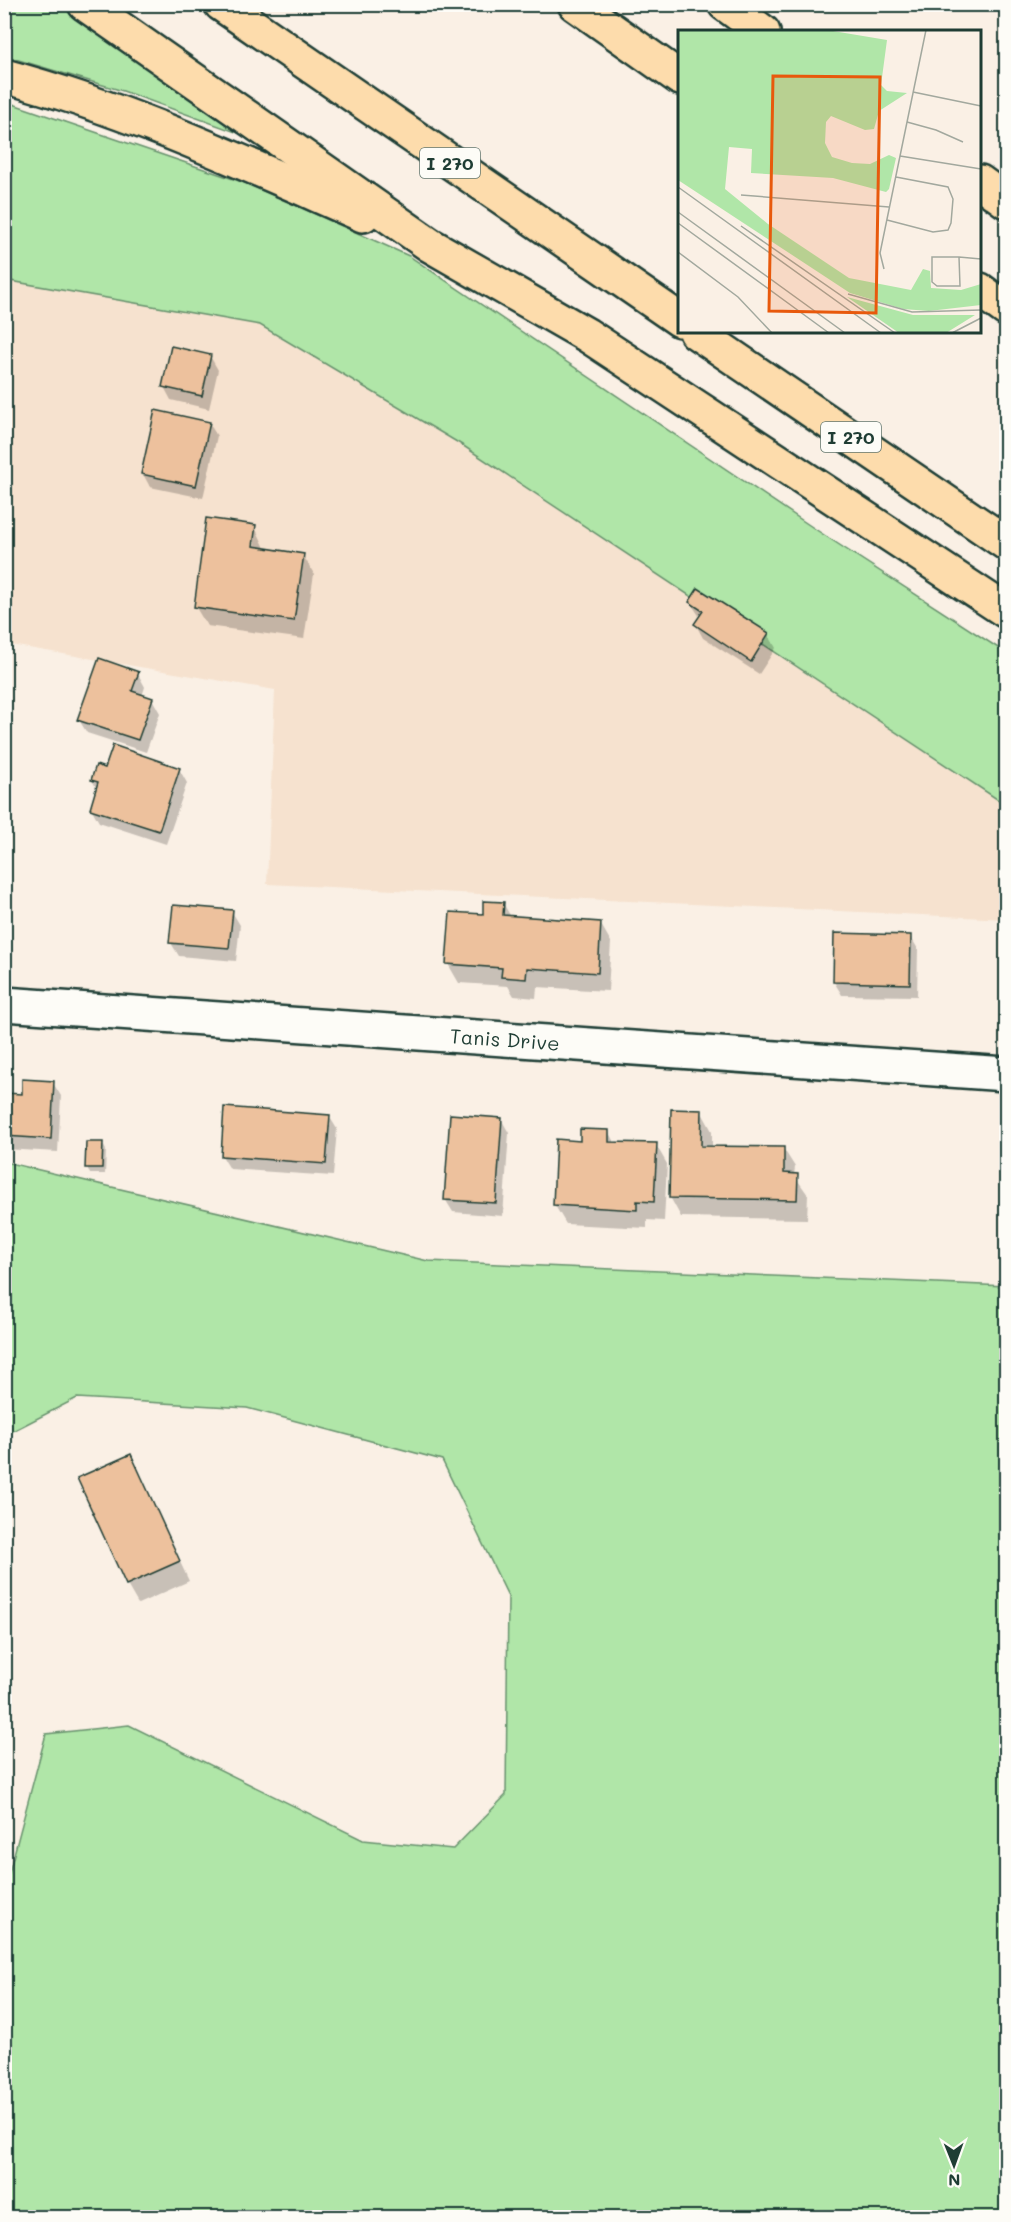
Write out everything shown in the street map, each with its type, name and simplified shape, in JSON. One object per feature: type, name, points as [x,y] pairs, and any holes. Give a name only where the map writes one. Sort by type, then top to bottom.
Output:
[{"type":"highway","points":[[84,4],[430,244],[587,335],[1006,611]]},
{"type":"highway","name":"I 270","points":[[221,4],[678,319]]},
{"type":"highway","points":[[575,4],[678,77]]},
{"type":"highway","points":[[725,4],[760,30]]},
{"type":"highway","points":[[4,76],[40,86],[196,142],[430,244]]},
{"type":"highway","points":[[981,183],[1006,201]]},
{"type":"highway","points":[[981,291],[1006,309]]},
{"type":"highway","name":"I 270","points":[[697,333],[1006,543]]},
{"type":"street","name":"Tanis Drive","points":[[4,1004],[1006,1074]]},
{"type":"shaded area","points":[[4,280],[260,325],[462,445],[1006,805],[1006,919],[267,884],[275,690],[5,644]]},
{"type":"green space","points":[[4,5],[63,5],[274,146],[123,91],[5,56]]},
{"type":"green space","points":[[4,101],[248,184],[409,256],[818,531],[1006,653],[1006,805],[462,445],[260,325],[5,280]]},
{"type":"green space","points":[[5,1162],[428,1261],[1006,1286],[1006,2217],[5,2217],[5,1888],[46,1734],[129,1725],[363,1840],[453,1849],[506,1795],[508,1596],[442,1460],[247,1408],[77,1398],[5,1435]]},
{"type":"building","points":[[171,346],[211,355],[202,396],[162,387]]},
{"type":"building","points":[[155,410],[210,422],[196,486],[141,474]]},
{"type":"building","points":[[206,518],[256,525],[253,546],[304,554],[294,621],[194,607]]},
{"type":"building","points":[[698,588],[769,633],[751,662],[694,624],[703,611],[689,602]]},
{"type":"building","points":[[99,658],[139,672],[132,691],[153,698],[138,740],[77,720]]},
{"type":"building","points":[[113,745],[180,768],[159,831],[90,809],[98,782],[91,780],[96,765],[105,768]]},
{"type":"building","points":[[483,901],[504,902],[503,915],[601,922],[598,973],[527,968],[526,979],[501,977],[502,968],[446,964],[450,912],[483,914]]},
{"type":"building","points":[[173,905],[233,910],[229,948],[169,943]]},
{"type":"building","points":[[834,933],[911,935],[910,984],[833,982]]},
{"type":"building","points":[[22,1079],[54,1081],[51,1139],[4,1136],[4,1093],[22,1094]]},
{"type":"building","points":[[224,1107],[330,1115],[326,1164],[221,1156]]},
{"type":"building","points":[[671,1109],[702,1110],[701,1146],[784,1147],[784,1173],[798,1174],[797,1200],[669,1198]]},
{"type":"building","points":[[450,1114],[502,1118],[496,1203],[444,1200]]},
{"type":"building","points":[[580,1129],[609,1130],[609,1142],[657,1143],[654,1202],[637,1201],[637,1210],[553,1205],[556,1139],[580,1141]]},
{"type":"building","points":[[86,1142],[103,1142],[102,1168],[85,1168]]},
{"type":"building","points":[[131,1454],[180,1561],[126,1585],[77,1478]]}]
